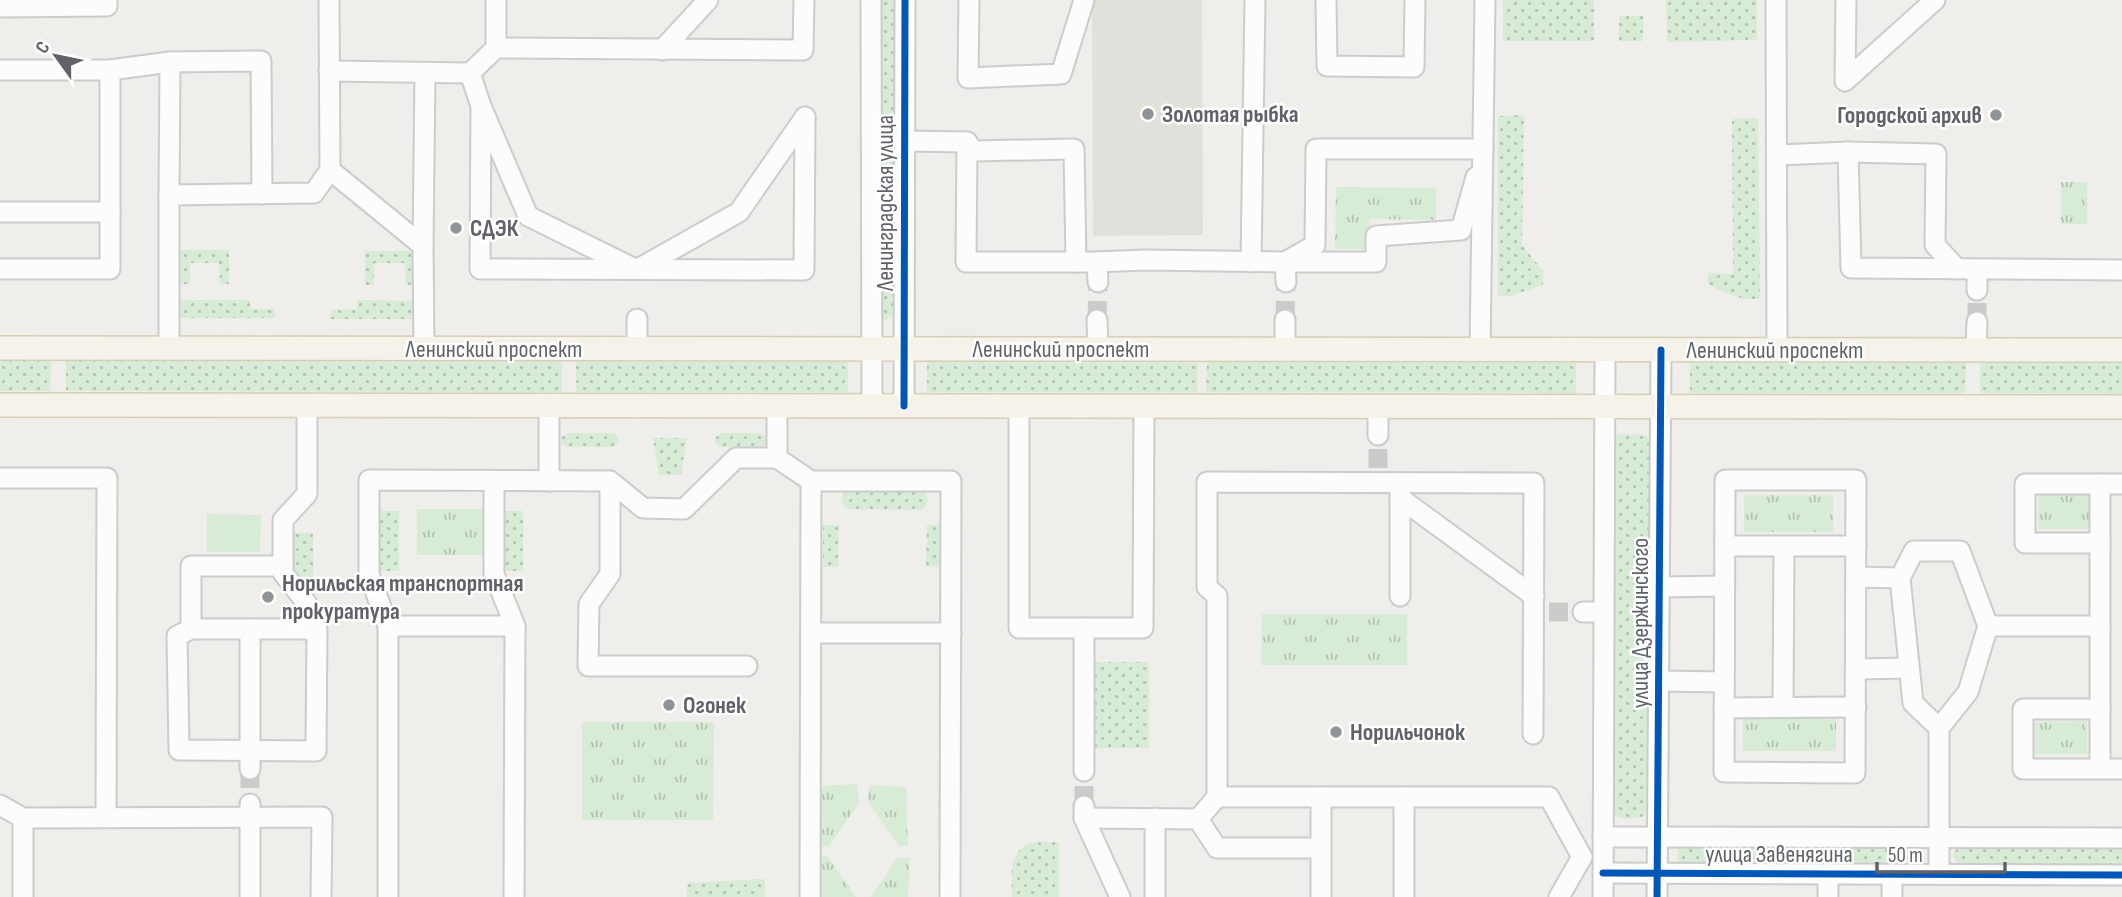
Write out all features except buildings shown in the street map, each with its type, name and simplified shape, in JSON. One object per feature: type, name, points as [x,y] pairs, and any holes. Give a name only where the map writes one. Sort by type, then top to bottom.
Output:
[{"type":"main road","name":"Ленинский проспект","points":[[0,348],[2122,350]]},
{"type":"main road","points":[[0,405],[2122,407]]},
{"type":"street","points":[[0,7],[107,6],[107,0]]},
{"type":"street","points":[[169,195],[314,193],[330,170],[329,0]]},
{"type":"street","points":[[496,0],[496,48]]},
{"type":"street","points":[[662,50],[708,0]]},
{"type":"street","points":[[329,71],[470,73],[496,48],[803,50],[804,0]]},
{"type":"street","name":"Ленинградская улица","points":[[871,0],[872,406]]},
{"type":"street","name":"Ленинградская улица","points":[[904,406],[905,0]]},
{"type":"street","points":[[969,0],[968,78],[1061,74],[1084,0]]},
{"type":"street","points":[[1251,262],[1255,0]]},
{"type":"street","points":[[1326,0],[1328,66],[1414,67],[1415,0]]},
{"type":"street","points":[[1480,350],[1485,0]]},
{"type":"street","points":[[1776,0],[1777,350]]},
{"type":"street","points":[[1846,0],[1845,81],[1935,0]]},
{"type":"street","points":[[0,70],[110,70],[170,62],[261,61],[262,194]]},
{"type":"street","points":[[169,348],[170,62]]},
{"type":"street","points":[[0,269],[110,269],[110,70]]},
{"type":"street","points":[[424,349],[425,72]]},
{"type":"street","points":[[470,73],[481,106],[528,216],[637,278]]},
{"type":"street","points":[[481,106],[480,269],[637,278],[804,270],[805,117],[739,212],[637,278]]},
{"type":"street","points":[[904,141],[967,142]]},
{"type":"street","points":[[967,142],[973,151],[1074,149],[1076,262]]},
{"type":"street","points":[[967,142],[966,262],[1376,262],[1376,236],[1461,230],[1483,149]]},
{"type":"street","points":[[1285,262],[1315,245],[1316,149],[1483,149]]},
{"type":"street","points":[[1777,155],[1847,152],[1936,154],[1935,245],[1967,269],[1977,290]]},
{"type":"street","points":[[1847,152],[1851,268],[2122,270]]},
{"type":"street","points":[[330,170],[423,246]]},
{"type":"street","points":[[0,212],[110,212]]},
{"type":"street","points":[[1097,262],[1098,282]]},
{"type":"street","points":[[1285,262],[1286,282]]},
{"type":"street","points":[[637,319],[637,349]]},
{"type":"street","points":[[1097,320],[1098,349]]},
{"type":"street","points":[[1285,320],[1285,349]]},
{"type":"street","points":[[1976,350],[1977,322]]},
{"type":"street","name":"улица Дзержинского","points":[[1603,897],[1605,350]]},
{"type":"street","name":"улица Дзержинского","points":[[1657,897],[1661,350]]},
{"type":"street","points":[[307,405],[307,494],[283,520],[283,573],[308,604],[307,629]]},
{"type":"street","points":[[549,405],[549,481]]},
{"type":"street","points":[[777,406],[777,458]]},
{"type":"street","points":[[1019,406],[1018,628],[1143,628],[1144,406]]},
{"type":"street","points":[[1378,406],[1378,435]]},
{"type":"street","points":[[388,897],[388,626],[369,574],[369,480],[610,481],[643,508],[684,509],[736,458],[777,458],[811,481],[951,481],[950,897]]},
{"type":"street","points":[[1120,897],[1084,812],[1155,818],[1198,818],[1217,797],[1217,596],[1207,587],[1207,482],[1378,475],[1400,490],[1539,607]]},
{"type":"street","points":[[0,478],[107,478],[106,817]]},
{"type":"street","points":[[1725,480],[1856,480],[1855,772],[1724,772],[1725,546],[1725,480]]},
{"type":"street","points":[[494,481],[494,574],[515,626],[514,897]]},
{"type":"street","points":[[610,481],[610,574],[589,604],[588,666],[747,666]]},
{"type":"street","points":[[810,897],[811,481]]},
{"type":"street","points":[[1400,490],[1534,483],[1539,607],[1534,733]]},
{"type":"street","points":[[2100,543],[2025,543],[2025,484],[2122,484]]},
{"type":"street","points":[[2100,484],[2100,768]]},
{"type":"street","points":[[1400,490],[1400,596]]},
{"type":"street","points":[[1725,546],[1856,546]]},
{"type":"street","points":[[1783,708],[1784,546]]},
{"type":"street","points":[[1939,728],[1913,703],[1900,578],[1914,551],[1961,551],[1988,626],[1968,692],[1939,728],[1939,874]]},
{"type":"street","points":[[191,629],[191,566],[283,566]]},
{"type":"street","points":[[1856,577],[1900,578]]},
{"type":"street","points":[[1659,587],[1724,586]]},
{"type":"street","points":[[1583,612],[1604,612]]},
{"type":"street","points":[[388,626],[515,626]]},
{"type":"street","points":[[1988,626],[2100,626]]},
{"type":"street","points":[[1084,628],[1084,771]]},
{"type":"street","points":[[191,629],[317,629],[316,751],[250,760],[179,750],[177,636],[191,629]]},
{"type":"street","points":[[250,629],[250,760]]},
{"type":"street","points":[[811,634],[951,634]]},
{"type":"street","points":[[1856,669],[1909,668]]},
{"type":"street","points":[[1659,681],[1724,682]]},
{"type":"street","points":[[1724,708],[1856,707]]},
{"type":"street","points":[[2100,709],[2023,709],[2023,769],[2122,769]]},
{"type":"street","points":[[1217,797],[1549,797],[1582,857]]},
{"type":"street","points":[[1321,797],[1321,897]]},
{"type":"street","points":[[1404,797],[1404,897]]},
{"type":"street","points":[[0,805],[23,818],[250,810],[322,817],[321,897]]},
{"type":"street","points":[[250,810],[250,897]]},
{"type":"street","points":[[23,818],[23,897]]},
{"type":"street","points":[[1155,818],[1155,897]]},
{"type":"street","points":[[1198,818],[1217,848],[1321,848]]},
{"type":"street","name":"улица Завенягина","points":[[1603,856],[1658,837],[2122,838]]},
{"type":"street","points":[[1582,857],[1603,856]]},
{"type":"street","name":"улица Завенягина","points":[[1603,856],[1658,873],[2122,874]]},
{"type":"street","points":[[1559,897],[1582,857]]},
{"type":"street","points":[[1828,874],[1828,895]]},
{"type":"street","points":[[1892,874],[1892,895]]},
{"type":"shaded area","name":"Золотая рыбка","points":[[1092,0],[1202,0],[1203,235],[1093,236]]},
{"type":"green space","points":[[877,0],[896,0],[895,314],[886,320],[879,317]]},
{"type":"green space","points":[[1503,0],[1594,0],[1594,41],[1503,41]]},
{"type":"green space","points":[[1666,0],[1757,0],[1757,40],[1667,42]]},
{"type":"green space","points":[[1619,16],[1643,16],[1643,41],[1619,41]]},
{"type":"green space","points":[[1524,115],[1522,245],[1543,271],[1543,285],[1510,296],[1498,296],[1498,116]]},
{"type":"green space","points":[[1758,118],[1760,299],[1743,299],[1708,285],[1708,273],[1733,274],[1732,119]]},
{"type":"green space","points":[[2061,182],[2087,182],[2087,224],[2061,224]]},
{"type":"green space","points":[[1336,187],[1436,188],[1436,220],[1369,219],[1368,249],[1335,249]]},
{"type":"green space","points":[[180,250],[229,250],[229,284],[220,284],[219,263],[190,263],[190,284],[180,284]]},
{"type":"green space","points":[[365,251],[414,251],[414,285],[406,285],[405,263],[374,263],[374,285],[365,285]]},
{"type":"green space","points":[[180,300],[250,300],[250,309],[274,309],[275,318],[180,318]]},
{"type":"green space","points":[[357,300],[414,301],[414,319],[330,319],[331,310],[357,309]]},
{"type":"green space","points":[[0,361],[51,361],[50,391],[0,391]]},
{"type":"green space","points":[[66,361],[562,362],[562,392],[66,391]]},
{"type":"green space","points":[[576,362],[848,362],[848,392],[576,392]]},
{"type":"green space","points":[[927,362],[1198,363],[1197,392],[927,392]]},
{"type":"green space","points":[[1207,362],[1576,363],[1576,393],[1206,392]]},
{"type":"green space","points":[[1690,363],[1966,363],[1965,393],[1690,393]]},
{"type":"green space","points":[[1980,363],[2122,363],[2122,394],[1980,393]]},
{"type":"green space","points":[[569,433],[613,433],[617,435],[619,442],[613,447],[566,447],[561,443],[561,437]]},
{"type":"green space","points":[[722,433],[761,433],[767,437],[767,442],[762,447],[719,447],[715,443],[715,437]]},
{"type":"green space","points":[[1618,434],[1645,435],[1651,441],[1649,813],[1631,818],[1613,815],[1613,438]]},
{"type":"green space","points":[[653,438],[687,438],[681,475],[659,475]]},
{"type":"green space","points":[[849,490],[921,490],[928,500],[921,510],[848,509],[842,500]]},
{"type":"green space","points":[[1744,495],[1833,495],[1833,532],[1744,532]]},
{"type":"green space","points":[[2038,495],[2094,495],[2094,529],[2038,529]]},
{"type":"green space","points":[[417,509],[485,509],[485,555],[417,555]]},
{"type":"green space","points":[[379,511],[399,511],[399,571],[379,571]]},
{"type":"green space","points":[[503,511],[523,511],[523,571],[503,571]]},
{"type":"green space","points":[[207,514],[261,515],[260,552],[207,552]]},
{"type":"green space","points":[[823,525],[839,525],[838,567],[823,567]]},
{"type":"green space","points":[[927,525],[942,525],[942,567],[926,567]]},
{"type":"green space","points":[[292,533],[313,533],[313,597],[292,572]]},
{"type":"green space","points":[[1262,614],[1407,614],[1407,665],[1261,665]]},
{"type":"green space","points":[[1093,662],[1149,662],[1149,748],[1093,748]]},
{"type":"green space","points":[[1743,719],[1836,719],[1836,751],[1743,751]]},
{"type":"green space","points":[[2087,721],[2087,754],[2035,754],[2035,722]]},
{"type":"green space","points":[[582,722],[714,722],[713,820],[582,820]]},
{"type":"green space","points":[[857,784],[859,803],[829,846],[820,847],[821,786]]},
{"type":"green space","points":[[869,785],[906,787],[908,846],[899,846],[868,802]]},
{"type":"green space","points":[[1034,842],[1059,842],[1059,897],[1012,897],[1015,857],[1025,846]]},
{"type":"green space","points":[[1678,846],[1918,846],[1924,856],[1917,866],[1678,866]]},
{"type":"green space","points":[[1957,847],[2122,847],[2122,866],[1960,865],[1953,855]]},
{"type":"green space","points":[[827,856],[856,897],[820,897],[818,858]]},
{"type":"green space","points":[[898,857],[910,858],[908,897],[871,897]]},
{"type":"green space","points":[[765,879],[765,897],[687,897],[687,883]]},
{"type":"tunnel","points":[[1097,320],[1098,282]]},
{"type":"tunnel","points":[[1285,320],[1286,282]]},
{"type":"tunnel","points":[[1977,290],[1977,322]]},
{"type":"tunnel","points":[[1378,435],[1378,468]]},
{"type":"tunnel","points":[[1549,612],[1583,612]]},
{"type":"tunnel","points":[[250,769],[250,804]]},
{"type":"tunnel","points":[[1084,771],[1084,805]]},
{"type":"cycle path","points":[[904,406],[905,0]]},
{"type":"cycle path","points":[[1657,897],[1661,350]]},
{"type":"cycle path","points":[[1603,873],[2122,875]]},
{"type":"place","name":"Золотая рыбка","points":[[1148,114]]},
{"type":"place","name":"Городской архив","points":[[1996,115]]},
{"type":"place","name":"СДЭК","points":[[456,228]]},
{"type":"place","name":"Норильская транспортная прокуратура","points":[[268,597]]},
{"type":"place","name":"Огонек","points":[[669,705]]},
{"type":"place","name":"Норильчонок","points":[[1336,732]]}]
